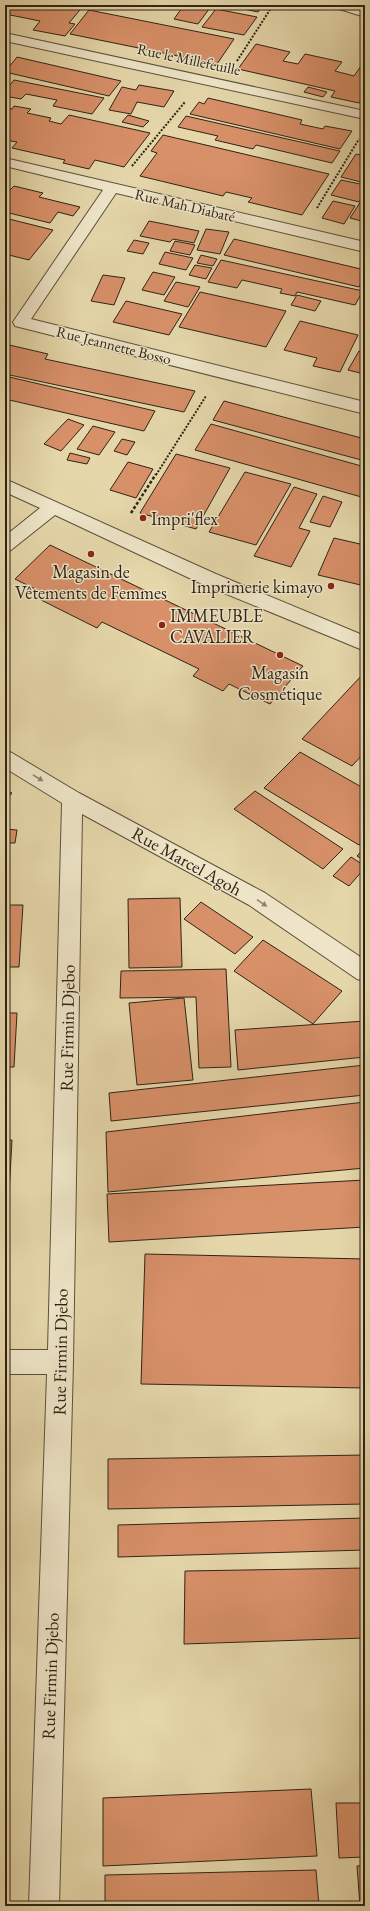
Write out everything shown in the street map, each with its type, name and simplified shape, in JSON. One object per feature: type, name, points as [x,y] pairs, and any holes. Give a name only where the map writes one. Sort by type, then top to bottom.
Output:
[{"type":"street","points":[[341,5],[365,13]]},
{"type":"street","name":"Rue le Millefeuille","points":[[5,37],[205,79],[365,115]]},
{"type":"street","name":"Rue Mah Diabaté","points":[[5,162],[365,247]]},
{"type":"street","name":"Rue Jeannette Bosso","points":[[112,188],[21,322],[365,408]]},
{"type":"street","points":[[5,485],[209,579],[365,644]]},
{"type":"street","points":[[5,546],[54,507]]},
{"type":"street","name":"Rue Marcel Agoh","points":[[5,758],[72,798],[257,899],[365,972]]},
{"type":"street","name":"Rue Firmin Djebo","points":[[44,1906],[60,1362],[72,798]]},
{"type":"street","points":[[5,1362],[60,1362]]},
{"type":"path","points":[[222,83],[274,5]]},
{"type":"path","points":[[112,188],[205,79]]},
{"type":"path","points":[[301,232],[361,137]]},
{"type":"path","points":[[117,536],[221,372]]},
{"type":"building","points":[[5,5],[84,5],[69,23],[75,24],[65,36],[33,30],[40,21],[5,14]]},
{"type":"building","points":[[149,5],[171,5],[168,9]]},
{"type":"building","points":[[184,5],[212,5],[198,24],[174,19]]},
{"type":"building","points":[[225,5],[264,5],[258,12]]},
{"type":"building","points":[[216,9],[257,17],[244,35],[202,27]]},
{"type":"building","points":[[89,10],[234,39],[217,64],[70,34]]},
{"type":"building","points":[[256,44],[290,52],[283,61],[298,64],[305,54],[342,62],[335,71],[354,76],[361,66],[365,67],[365,98],[363,97],[359,103],[331,97],[335,91],[238,69]]},
{"type":"building","points":[[17,57],[121,81],[109,96],[5,72]]},
{"type":"building","points":[[14,80],[104,98],[92,114],[53,106],[57,100],[26,94],[21,99],[5,96],[5,91]]},
{"type":"building","points":[[139,85],[174,91],[164,107],[137,102],[131,114],[109,110],[122,87],[136,90]]},
{"type":"building","points":[[308,87],[327,92],[323,97],[304,92]]},
{"type":"building","points":[[208,98],[302,120],[300,124],[323,129],[325,126],[352,131],[340,149],[190,114],[199,102],[204,104]]},
{"type":"building","points":[[14,106],[31,109],[27,113],[51,118],[49,121],[61,124],[69,115],[150,133],[124,167],[95,160],[89,169],[63,163],[65,160],[12,148],[17,142],[5,140],[5,108],[12,109]]},
{"type":"building","points":[[128,115],[149,121],[143,127],[122,122]]},
{"type":"building","points":[[186,116],[340,151],[332,163],[256,145],[253,149],[215,140],[218,136],[178,127]]},
{"type":"building","points":[[163,135],[329,174],[302,215],[248,202],[252,198],[226,192],[223,196],[140,176],[157,153],[151,151]]},
{"type":"building","points":[[356,154],[365,156],[365,183],[341,177]]},
{"type":"building","points":[[341,180],[365,185],[365,192],[359,202],[331,195]]},
{"type":"building","points":[[14,186],[43,193],[39,197],[80,207],[73,216],[58,212],[50,223],[5,212],[5,189],[10,190]]},
{"type":"building","points":[[365,195],[365,222],[350,218]]},
{"type":"building","points":[[333,201],[355,206],[344,224],[322,218]]},
{"type":"building","points":[[5,218],[53,230],[29,260],[5,254]]},
{"type":"building","points":[[149,221],[199,231],[194,243],[173,239],[170,242],[140,236]]},
{"type":"building","points":[[206,229],[229,232],[220,254],[197,250]]},
{"type":"building","points":[[234,239],[365,270],[365,275],[359,287],[224,255]]},
{"type":"building","points":[[134,240],[149,243],[143,254],[127,251]]},
{"type":"building","points":[[175,241],[195,245],[190,255],[170,251]]},
{"type":"building","points":[[165,252],[193,258],[186,270],[159,264]]},
{"type":"building","points":[[201,255],[217,259],[213,266],[197,263]]},
{"type":"building","points":[[221,260],[363,291],[355,305],[297,292],[295,296],[280,293],[282,289],[242,280],[237,288],[208,282]]},
{"type":"building","points":[[195,265],[212,268],[206,279],[189,275]]},
{"type":"building","points":[[153,272],[175,277],[164,295],[142,290]]},
{"type":"building","points":[[103,275],[125,278],[114,305],[91,301]]},
{"type":"building","points":[[176,282],[200,287],[188,307],[164,301]]},
{"type":"building","points":[[200,292],[286,311],[266,347],[179,327]]},
{"type":"building","points":[[297,295],[321,301],[315,311],[291,305]]},
{"type":"building","points":[[126,301],[182,314],[169,335],[113,322]]},
{"type":"building","points":[[300,321],[358,335],[340,372],[313,366],[317,358],[284,350]]},
{"type":"building","points":[[5,344],[48,354],[45,359],[195,391],[184,412],[5,374]]},
{"type":"building","points":[[359,351],[365,353],[365,371],[360,373],[348,370]]},
{"type":"building","points":[[5,376],[155,411],[144,431],[5,399]]},
{"type":"building","points":[[224,401],[365,439],[365,461],[213,420]]},
{"type":"building","points":[[68,419],[84,425],[61,451],[44,444]]},
{"type":"building","points":[[211,424],[365,467],[365,498],[195,450]]},
{"type":"building","points":[[93,426],[115,432],[99,455],[77,449]]},
{"type":"building","points":[[122,439],[135,442],[127,455],[114,451]]},
{"type":"building","points":[[70,453],[90,458],[87,464],[67,460]]},
{"type":"building","points":[[176,454],[230,468],[196,529],[140,513]]},
{"type":"building","points":[[128,462],[153,469],[136,498],[110,490]]},
{"type":"building","points":[[245,472],[291,484],[256,545],[209,532]]},
{"type":"building","points":[[294,487],[317,494],[299,528],[310,531],[291,567],[254,556]]},
{"type":"building","points":[[323,496],[342,502],[330,527],[310,522]]},
{"type":"building","points":[[365,532],[365,586],[318,575],[334,538],[360,544]]},
{"type":"building","name":"IMMEUBLE CAVALIER","points":[[50,545],[303,666],[270,704],[229,684],[223,691],[193,676],[199,669],[102,622],[97,628],[41,600],[47,595],[15,579]]},
{"type":"building","points":[[364,673],[365,752],[352,766],[302,739]]},
{"type":"building","points":[[300,752],[365,789],[365,839],[359,845],[264,788]]},
{"type":"building","points":[[5,790],[12,793],[5,801]]},
{"type":"building","points":[[255,791],[343,849],[323,869],[234,809]]},
{"type":"building","points":[[5,829],[17,830],[15,843],[5,843]]},
{"type":"building","points":[[365,847],[365,861],[357,856]]},
{"type":"building","points":[[351,857],[365,866],[365,868],[349,886],[333,876]]},
{"type":"building","points":[[180,898],[182,967],[129,968],[128,899]]},
{"type":"building","points":[[201,902],[253,937],[235,954],[184,919]]},
{"type":"building","points":[[5,905],[23,905],[19,967],[5,967]]},
{"type":"building","points":[[263,940],[342,991],[313,1024],[234,971]]},
{"type":"building","points":[[226,969],[231,1067],[199,1068],[196,997],[120,998],[121,971]]},
{"type":"building","points":[[184,998],[193,1080],[137,1085],[129,1003]]},
{"type":"building","points":[[5,1013],[17,1013],[14,1067],[5,1067]]},
{"type":"building","points":[[365,1021],[365,1057],[238,1070],[235,1030]]},
{"type":"building","points":[[365,1065],[365,1095],[111,1121],[109,1093]]},
{"type":"building","points":[[365,1102],[365,1168],[108,1192],[106,1132]]},
{"type":"building","points":[[5,1140],[12,1140],[5,1267]]},
{"type":"building","points":[[365,1180],[365,1227],[109,1242],[107,1194]]},
{"type":"building","points":[[145,1254],[365,1259],[365,1388],[141,1384]]},
{"type":"building","points":[[365,1455],[365,1504],[108,1509],[108,1459]]},
{"type":"building","points":[[365,1518],[365,1550],[118,1557],[118,1525]]},
{"type":"building","points":[[365,1568],[365,1638],[184,1644],[185,1571]]},
{"type":"building","points":[[311,1789],[317,1856],[103,1866],[103,1798]]},
{"type":"building","points":[[336,1803],[365,1803],[365,1857],[339,1858]]},
{"type":"building","points":[[357,1866],[365,1866],[365,1906],[360,1906]]},
{"type":"building","points":[[316,1870],[319,1906],[105,1906],[105,1875]]},
{"type":"place","name":"Impri'flex","points":[[143,518]]},
{"type":"place","name":"Magasin de Vêtements de Femmes","points":[[91,554]]},
{"type":"place","name":"Imprimerie kimayo","points":[[331,586]]},
{"type":"place","name":"IMMEUBLE CAVALIER","points":[[162,625]]},
{"type":"place","name":"Magasin Cosmétique","points":[[280,655]]}]
